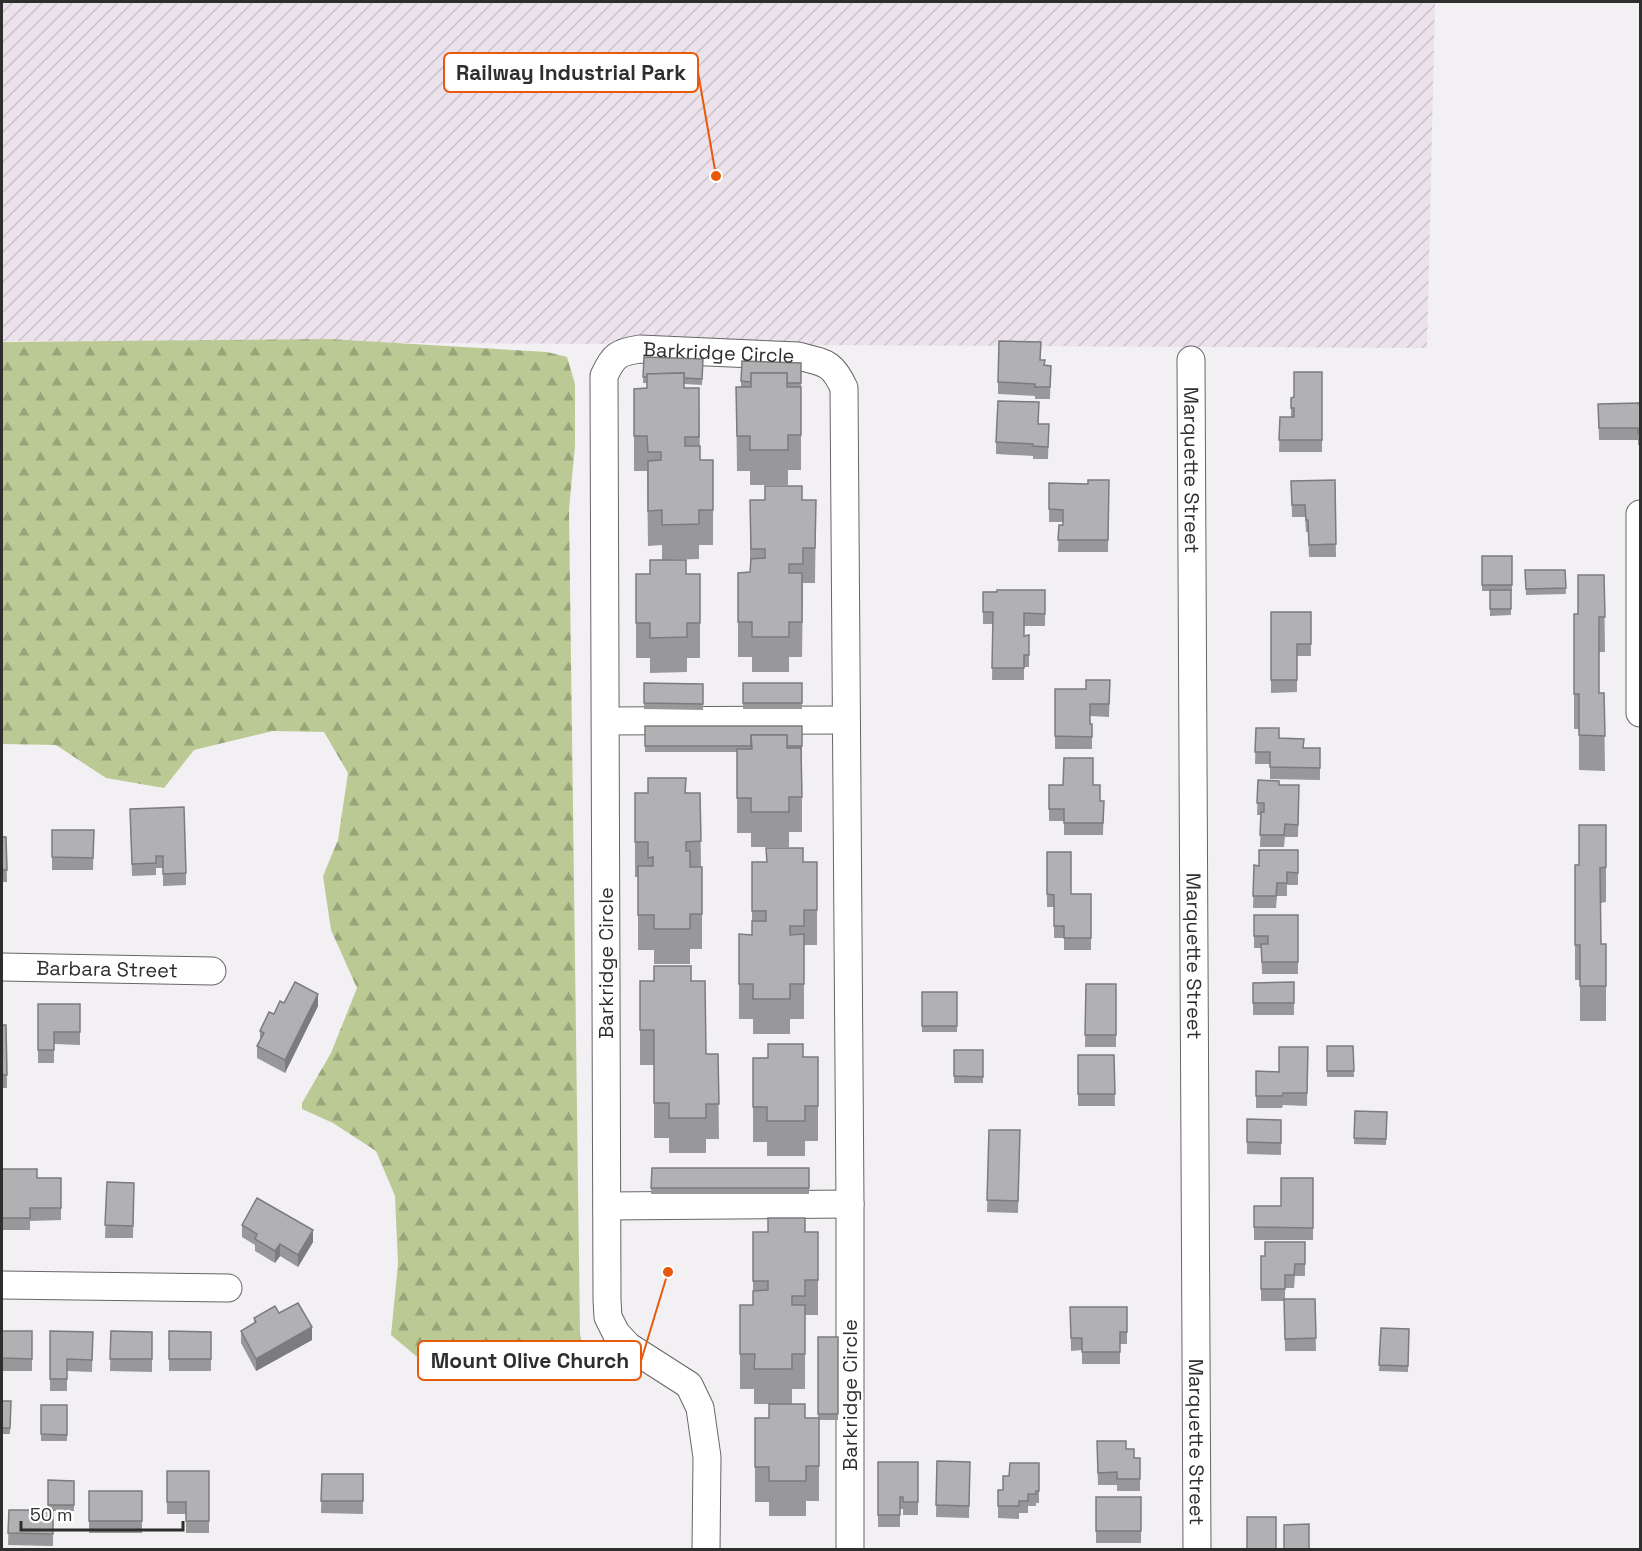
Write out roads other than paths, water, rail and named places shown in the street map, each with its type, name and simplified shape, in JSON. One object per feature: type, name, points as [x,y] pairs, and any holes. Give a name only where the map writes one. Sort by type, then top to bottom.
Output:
[{"type":"street","name":"Barkridge Circle","points":[[706,1550],[707,1457],[700,1408],[689,1385],[628,1346],[616,1333],[609,1317],[607,1299],[604,376],[610,364],[623,351],[640,349],[798,356],[823,362],[836,371],[844,388],[850,1550]]},
{"type":"street","name":"Marquette Street","points":[[1191,360],[1197,1550]]},
{"type":"street","points":[[1641,514],[1641,713]]},
{"type":"street","points":[[606,721],[846,720]]},
{"type":"street","name":"Barbara Street","points":[[2,967],[212,970]]},
{"type":"street","points":[[607,1206],[850,1204]]},
{"type":"street","points":[[2,1285],[228,1288]]},
{"type":"place","name":"Railway Industrial Park","points":[[716,176]]},
{"type":"place","name":"Mount Olive Church","points":[[668,1272]]}]
